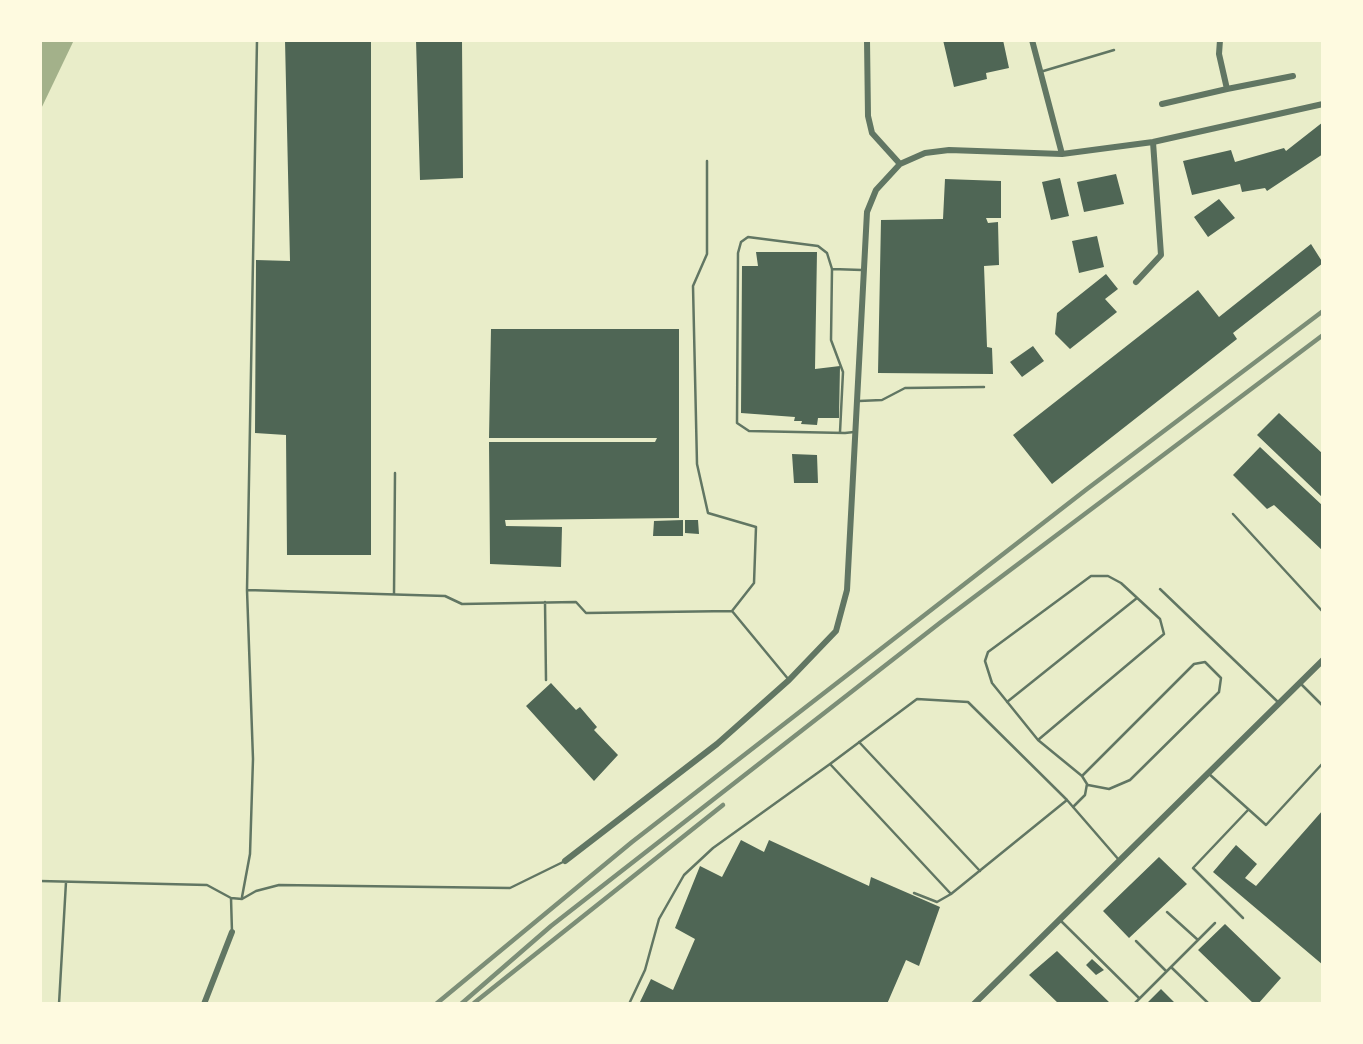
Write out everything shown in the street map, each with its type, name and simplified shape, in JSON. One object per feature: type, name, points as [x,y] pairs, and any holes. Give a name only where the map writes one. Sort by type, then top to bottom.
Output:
[{"type":"street","points":[[867,40],[872,133],[900,164]]},
{"type":"street","points":[[1032,40],[1062,154]]},
{"type":"street","points":[[1220,40],[1219,54],[1227,89]]},
{"type":"street","points":[[1162,104],[1293,76]]},
{"type":"street","points":[[565,861],[717,744],[789,680],[835,631],[844,609],[867,212],[876,190],[900,164],[925,153],[949,150],[1062,154],[1153,142],[1323,104]]},
{"type":"street","points":[[1136,282],[1161,255],[1153,142]]},
{"type":"street","points":[[974,1004],[1323,660]]},
{"type":"street","points":[[204,1004],[232,932]]},
{"type":"lane","points":[[242,899],[250,854],[253,759],[247,590],[257,40]]},
{"type":"lane","points":[[1040,72],[1114,50]]},
{"type":"lane","points":[[707,161],[708,254],[693,286],[697,464],[708,513],[756,527],[754,583],[732,611]]},
{"type":"lane","points":[[840,432],[843,372],[831,340],[832,269],[827,253],[818,246],[754,236],[741,242],[738,253],[737,417],[740,427],[749,431],[840,432],[854,432]]},
{"type":"lane","points":[[832,269],[862,270]]},
{"type":"lane","points":[[856,401],[882,400],[905,388],[984,387]]},
{"type":"lane","points":[[394,594],[396,472]]},
{"type":"lane","points":[[1233,513],[1323,612]]},
{"type":"lane","points":[[1038,740],[1164,634],[1160,619],[1108,576],[1091,576],[988,652],[986,670],[1007,702],[1038,740],[1082,776],[1087,784],[1085,795],[1073,807]]},
{"type":"lane","points":[[1160,589],[1279,703]]},
{"type":"lane","points":[[247,590],[445,596],[462,604],[576,602],[586,613],[732,611]]},
{"type":"lane","points":[[1007,702],[1137,598]]},
{"type":"lane","points":[[545,602],[546,680]]},
{"type":"lane","points":[[732,611],[789,680]]},
{"type":"lane","points":[[1082,776],[1194,664],[1205,662],[1221,678],[1219,692],[1130,780],[1109,789],[1087,784]]},
{"type":"lane","points":[[1300,683],[1323,706]]},
{"type":"lane","points":[[629,1004],[645,970],[659,919],[684,875],[713,848],[917,699],[968,702],[1067,800],[1119,860]]},
{"type":"lane","points":[[859,742],[980,871]]},
{"type":"lane","points":[[1208,773],[1266,825],[1323,763]]},
{"type":"lane","points":[[830,764],[951,894]]},
{"type":"lane","points":[[914,893],[937,902],[951,894],[1067,800]]},
{"type":"lane","points":[[1243,918],[1193,868],[1248,810]]},
{"type":"lane","points":[[40,881],[207,885],[231,898],[242,899],[256,891],[279,885],[510,888],[565,861]]},
{"type":"lane","points":[[60,1004],[66,882]]},
{"type":"lane","points":[[231,898],[232,932]]},
{"type":"lane","points":[[1167,912],[1198,940]]},
{"type":"lane","points":[[1060,920],[1139,998]]},
{"type":"lane","points":[[1134,1004],[1214,923]]},
{"type":"lane","points":[[1136,941],[1166,971]]},
{"type":"lane","points":[[1171,967],[1209,1004]]},
{"type":"shaded area","points":[[40,40],[74,40],[40,111]]},
{"type":"building","points":[[285,40],[371,40],[371,555],[287,555],[286,435],[255,433],[256,260],[290,261]]},
{"type":"building","points":[[416,40],[462,40],[463,178],[420,180]]},
{"type":"building","points":[[943,40],[1003,40],[1009,68],[986,73],[987,79],[954,87]]},
{"type":"building","points":[[1323,122],[1323,154],[1267,191],[1265,188],[1242,192],[1240,184],[1192,195],[1183,161],[1231,150],[1235,162],[1284,148],[1286,151]]},
{"type":"building","points":[[1116,174],[1124,204],[1084,212],[1077,182]]},
{"type":"building","points":[[1060,178],[1069,216],[1051,220],[1042,182]]},
{"type":"building","points":[[945,179],[1001,181],[1001,218],[986,218],[988,223],[998,222],[999,265],[984,266],[987,347],[992,348],[993,374],[878,373],[881,220],[943,219]]},
{"type":"building","points":[[1219,199],[1235,218],[1208,237],[1194,217]]},
{"type":"building","points":[[1097,236],[1104,267],[1079,273],[1072,241]]},
{"type":"building","points":[[1311,244],[1323,263],[1233,333],[1237,339],[1052,484],[1013,435],[1198,290],[1219,317]]},
{"type":"building","points":[[756,252],[817,252],[815,369],[840,366],[839,418],[818,418],[817,425],[801,424],[802,421],[794,421],[795,417],[741,413],[742,266],[758,266]]},
{"type":"building","points":[[1106,274],[1118,289],[1105,299],[1117,312],[1070,349],[1055,334],[1057,313]]},
{"type":"building","points":[[491,329],[679,329],[679,518],[505,520],[506,526],[562,527],[561,567],[490,564],[489,442],[655,442],[657,438],[489,438]]},
{"type":"building","points":[[1033,346],[1044,361],[1022,377],[1010,362]]},
{"type":"building","points":[[1279,413],[1323,454],[1323,498],[1257,435]]},
{"type":"building","points":[[1260,447],[1323,506],[1323,551],[1274,505],[1267,509],[1233,475]]},
{"type":"building","points":[[792,454],[817,455],[818,483],[794,483]]},
{"type":"building","points":[[683,520],[683,536],[653,536],[654,521]]},
{"type":"building","points":[[685,520],[698,520],[699,534],[685,533]]},
{"type":"building","points":[[551,683],[576,710],[580,707],[597,727],[594,730],[618,755],[594,781],[526,706]]},
{"type":"building","points":[[1323,810],[1323,965],[1213,872],[1236,845],[1257,864],[1245,878],[1256,886]]},
{"type":"building","points":[[741,840],[764,852],[769,840],[869,886],[871,877],[940,907],[919,966],[906,960],[887,1004],[639,1004],[651,979],[673,990],[695,939],[675,928],[700,866],[722,877]]},
{"type":"building","points":[[1159,857],[1187,884],[1129,938],[1103,911]]},
{"type":"building","points":[[1225,924],[1281,978],[1258,1004],[1254,1004],[1198,950]]},
{"type":"building","points":[[1057,951],[1111,1004],[1059,1004],[1029,975]]},
{"type":"building","points":[[1092,959],[1104,970],[1096,975],[1086,965]]},
{"type":"building","points":[[1161,989],[1176,1004],[1146,1004]]},
{"type":"railway","points":[[436,1004],[632,842],[1087,489],[1323,311]]},
{"type":"railway","points":[[461,1004],[551,926],[941,622],[1323,335]]},
{"type":"railway","points":[[474,1003],[723,805]]}]
